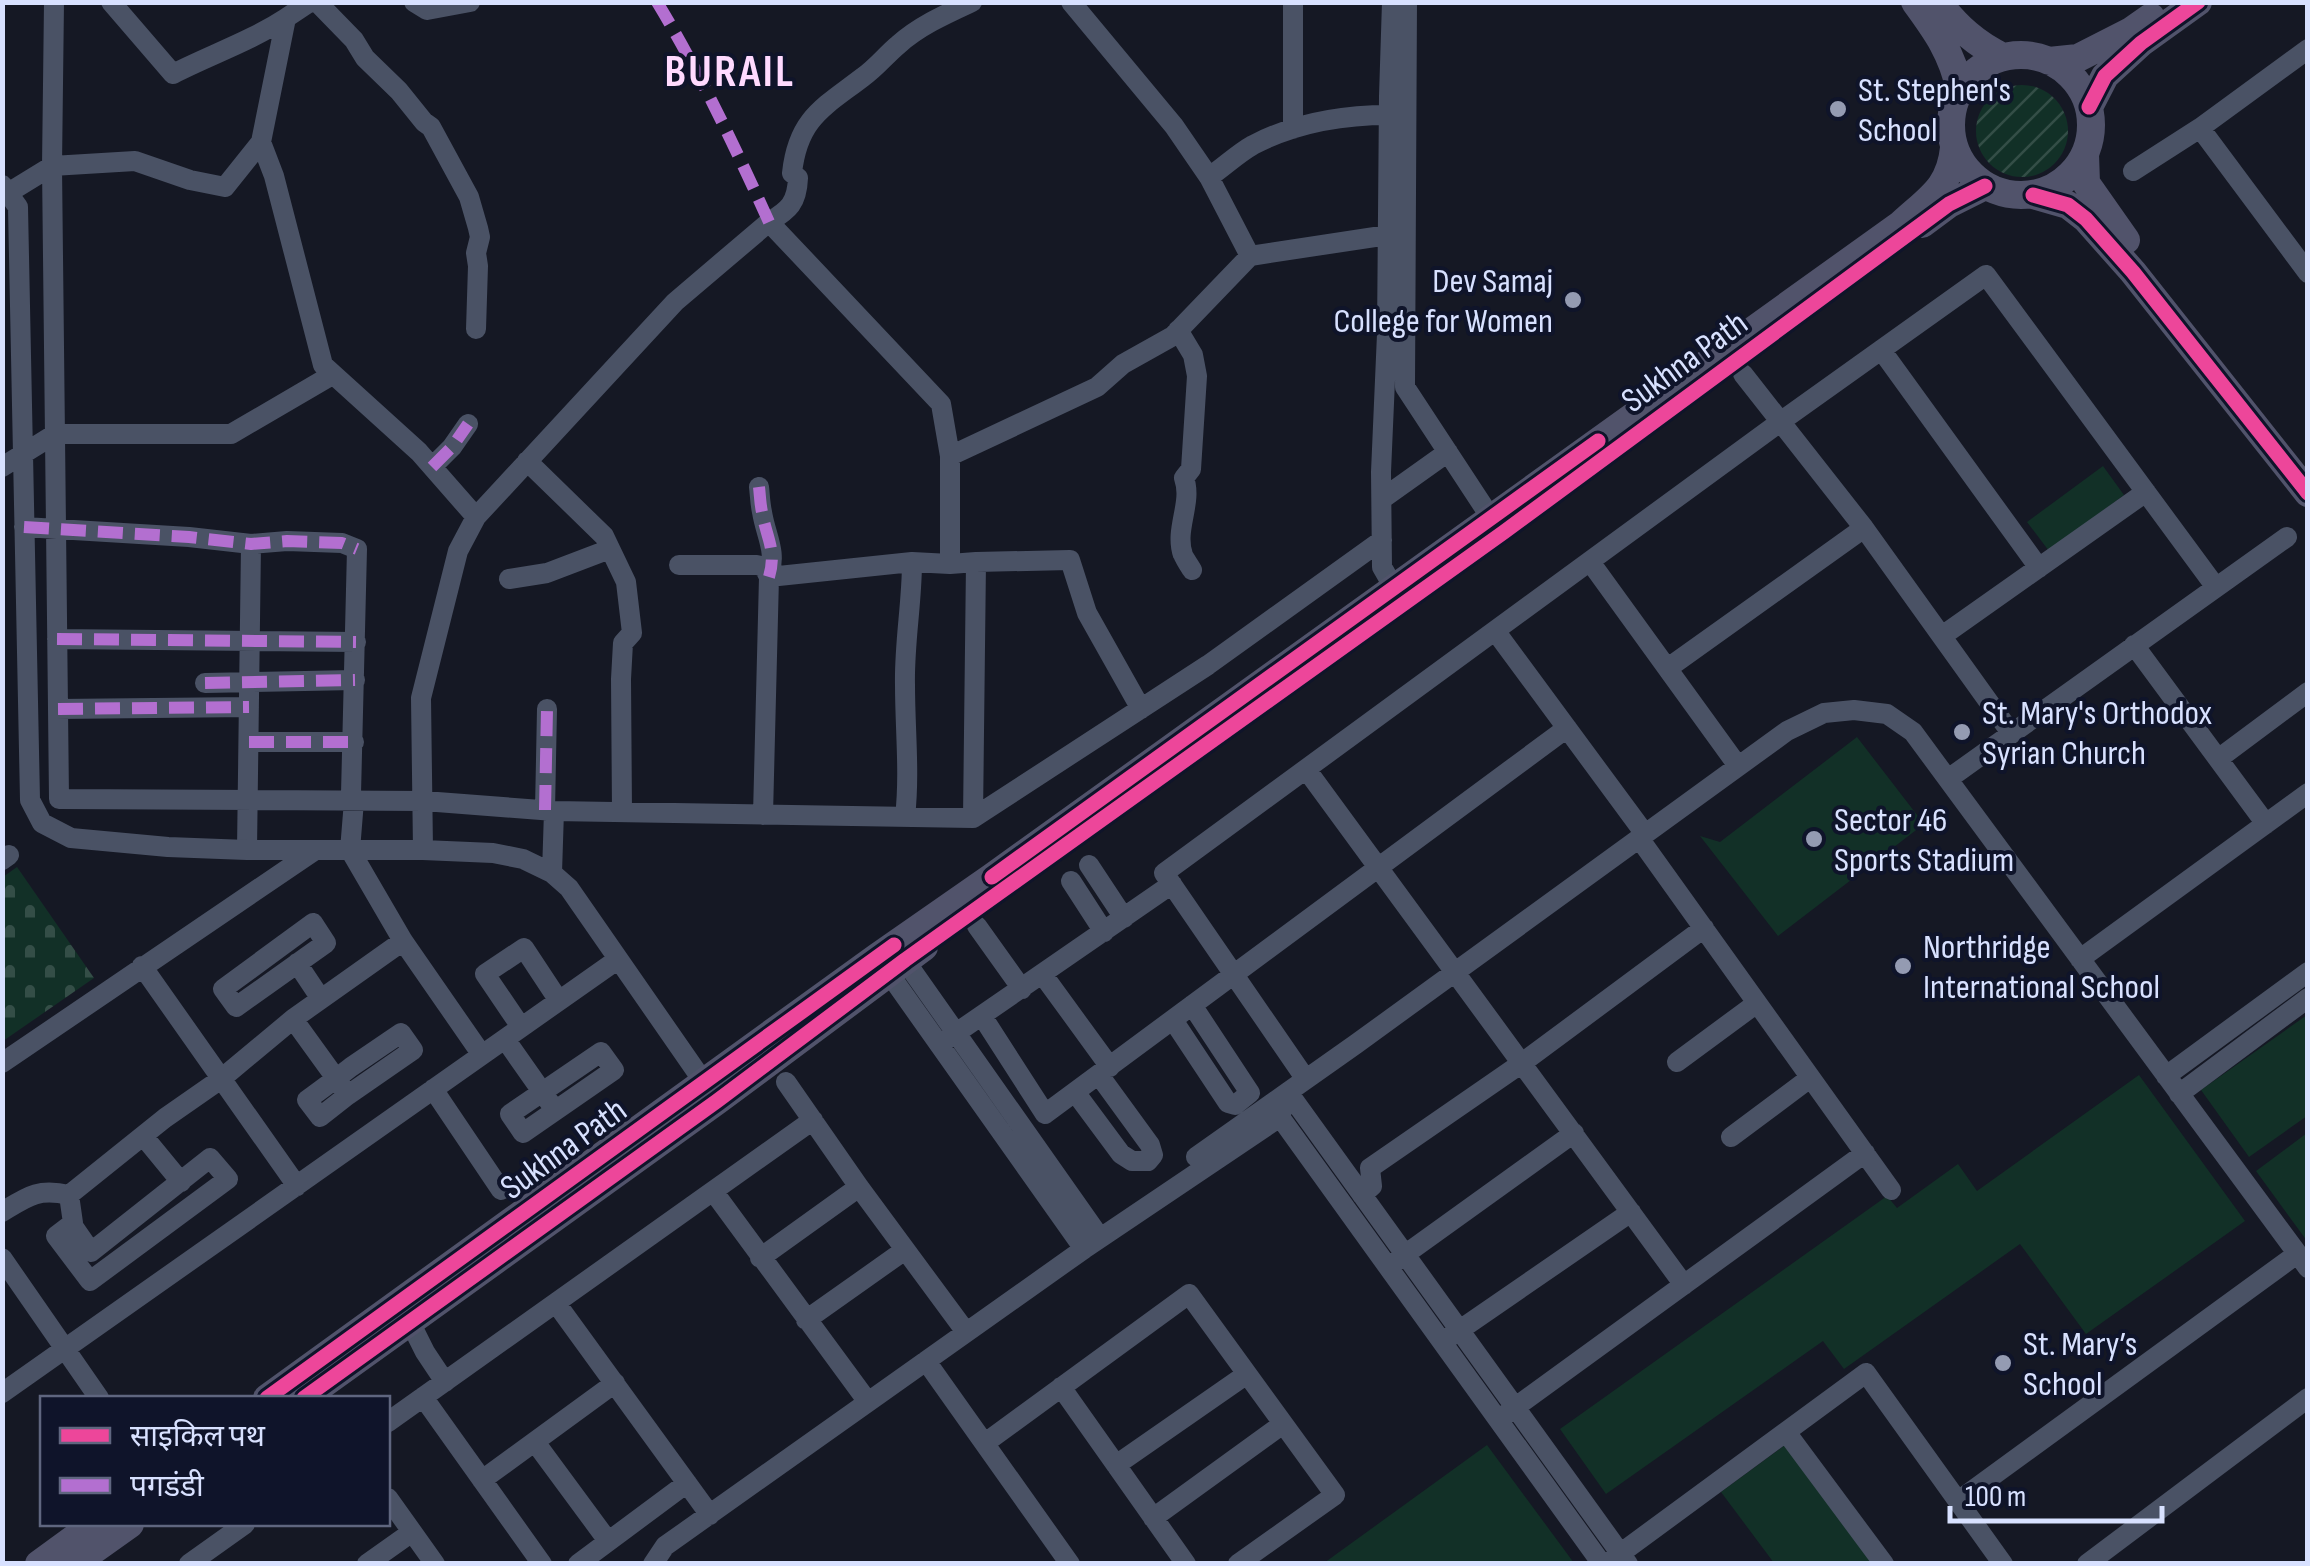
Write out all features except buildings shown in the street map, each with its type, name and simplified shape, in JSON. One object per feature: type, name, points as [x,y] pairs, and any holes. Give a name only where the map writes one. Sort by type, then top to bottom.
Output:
[{"type":"main road","points":[[1914,2],[1942,38],[1955,66],[1960,90]]},
{"type":"main road","points":[[1938,2],[1957,27],[1982,47],[2003,57]]},
{"type":"main road","points":[[2049,61],[2078,58],[2131,31],[2170,2]]},
{"type":"main road","points":[[2089,106],[2105,76],[2141,43],[2198,2]]},
{"type":"main road","points":[[2308,470],[2092,193],[2086,182],[2092,122],[2078,84],[2049,61],[2026,56],[2003,57],[1978,69],[1960,90],[1951,118],[1954,148],[1966,170],[1985,186],[2003,194],[2033,195],[2068,205],[2086,219],[2308,492]]},
{"type":"main road","name":"Sukhna Path","points":[[891,959],[992,878],[1901,224],[1945,181],[1952,170],[1954,148]]},
{"type":"main road","points":[[2033,195],[2064,181],[2086,154]]},
{"type":"main road","name":"Sukhna Path","points":[[307,1396],[891,959],[1489,542],[1950,204],[1985,186]]},
{"type":"main road","name":"Sukhna Path","points":[[270,1396],[711,1092]]},
{"type":"main road","points":[[39,1564],[91,1526]]},
{"type":"main road","points":[[74,1564],[127,1526]]},
{"type":"street","points":[[54,2],[52,166],[59,799],[424,801],[549,811],[973,818],[1208,665],[1382,540]]},
{"type":"street","points":[[111,2],[173,74],[258,35],[314,2],[354,40],[431,127],[470,197],[480,237],[476,254],[476,330]]},
{"type":"street","points":[[414,2],[427,10],[470,2]]},
{"type":"street","points":[[422,850],[421,698],[458,551],[476,517],[675,302],[786,212],[797,194],[798,178],[792,173],[794,154],[811,118],[914,32],[972,2]]},
{"type":"street","points":[[1072,2],[1174,126],[1208,177],[1250,256]]},
{"type":"street","points":[[1293,2],[1293,129]]},
{"type":"street","points":[[1392,2],[1382,567],[1394,588]]},
{"type":"street","points":[[1408,2],[1405,387],[1491,518]]},
{"type":"street","points":[[286,18],[261,142],[225,187],[135,161],[52,166],[5,189],[18,207],[30,800],[42,823],[71,838],[246,850],[493,853],[523,859],[552,873],[569,888],[711,1092]]},
{"type":"street","points":[[2133,171],[2307,51]]},
{"type":"street","points":[[1208,177],[1254,144],[1293,129],[1332,118],[1389,114]]},
{"type":"street","points":[[2200,128],[2308,273]]},
{"type":"street","points":[[261,142],[274,176],[323,365],[419,452],[476,517]]},
{"type":"street","points":[[769,222],[941,404],[950,456],[950,564]]},
{"type":"street","points":[[950,456],[1097,387],[1123,364],[1173,336],[1250,256],[1388,235]]},
{"type":"street","points":[[1506,1413],[1460,1330],[1362,1195],[1234,974],[1164,873],[1986,276],[2215,586]]},
{"type":"street","points":[[1178,330],[1193,355],[1197,376],[1191,469],[1184,478],[1188,495],[1182,528],[1182,554],[1192,570]]},
{"type":"street","points":[[1882,351],[2039,568]]},
{"type":"street","points":[[1743,374],[1864,528],[2012,733]]},
{"type":"street","points":[[2,467],[55,434],[231,434],[332,375]]},
{"type":"street","points":[[432,466],[468,424]]},
{"type":"street","points":[[1382,499],[1448,452]]},
{"type":"street","points":[[527,461],[604,536],[626,582],[632,633],[623,643],[622,812]]},
{"type":"street","points":[[759,486],[772,565],[764,814]]},
{"type":"street","points":[[1942,636],[2146,492]]},
{"type":"street","points":[[24,527],[252,544],[342,542],[357,549],[350,850],[403,942],[482,1056]]},
{"type":"street","points":[[1668,668],[1864,528]]},
{"type":"street","points":[[1948,779],[2287,537]]},
{"type":"street","points":[[246,850],[252,544]]},
{"type":"street","points":[[509,579],[546,572],[610,549]]},
{"type":"street","points":[[769,577],[912,562],[1070,560],[1088,613],[1141,709]]},
{"type":"street","points":[[905,817],[908,731],[904,684],[912,562]]},
{"type":"street","points":[[973,818],[976,562]]},
{"type":"street","points":[[1590,563],[1738,766]]},
{"type":"street","points":[[679,565],[757,565],[769,577]]},
{"type":"street","points":[[1496,632],[1891,1190]]},
{"type":"street","points":[[57,639],[356,642]]},
{"type":"street","points":[[2134,645],[2266,824]]},
{"type":"street","points":[[206,683],[355,680]]},
{"type":"street","points":[[2218,759],[2308,692]]},
{"type":"street","points":[[58,709],[249,707]]},
{"type":"street","points":[[547,708],[552,873]]},
{"type":"street","points":[[1084,1248],[1094,1229],[1787,730],[1824,713],[1854,710],[1887,714],[1913,732],[2302,1261],[1958,1502]]},
{"type":"street","points":[[982,1016],[1045,1114],[1567,728]]},
{"type":"street","points":[[248,742],[354,742]]},
{"type":"street","points":[[1306,769],[1684,1285]]},
{"type":"street","points":[[2080,959],[2308,793]]},
{"type":"street","points":[[2,1063],[314,852]]},
{"type":"street","points":[[1089,865],[1124,918]]},
{"type":"street","points":[[1071,881],[1104,932]]},
{"type":"street","points":[[948,1039],[1172,884]]},
{"type":"street","points":[[314,923],[326,943],[296,964],[236,1006],[223,989],[314,923]]},
{"type":"street","points":[[977,926],[1022,989]]},
{"type":"street","points":[[1362,1195],[1372,1186],[1370,1168],[1522,1063],[1704,928]]},
{"type":"street","points":[[68,1195],[221,1079],[293,1018],[403,942]]},
{"type":"street","points":[[556,1111],[542,1092],[485,974],[524,948],[559,1001]]},
{"type":"street","points":[[891,959],[1094,1229]]},
{"type":"street","points":[[2,1393],[617,960]]},
{"type":"street","points":[[296,964],[321,999]]},
{"type":"street","points":[[142,966],[296,1186]]},
{"type":"street","points":[[2173,1085],[2308,972]]},
{"type":"street","points":[[1043,975],[1150,1144],[1153,1155],[1148,1162],[1132,1161],[1122,1154],[1075,1092]]},
{"type":"street","points":[[2173,1085],[2308,998]]},
{"type":"street","points":[[1677,1062],[1757,1003]]},
{"type":"street","points":[[1173,1020],[1228,1103],[1235,1105],[1245,1100],[1250,1094],[1192,1006]]},
{"type":"street","points":[[293,1018],[342,1087]]},
{"type":"street","points":[[948,1039],[1084,1248]]},
{"type":"street","points":[[601,1052],[614,1070],[556,1111],[523,1133],[510,1114],[601,1052]]},
{"type":"street","points":[[1731,1137],[1810,1078]]},
{"type":"street","points":[[786,1082],[966,1332]]},
{"type":"street","points":[[653,1564],[665,1546],[1084,1248],[1280,1117],[1296,1085]]},
{"type":"street","points":[[433,1090],[501,1190]]},
{"type":"street","points":[[1280,1117],[1442,1343],[1506,1413],[1614,1561],[1866,1374],[2003,1564]]},
{"type":"street","points":[[390,1421],[814,1120]]},
{"type":"street","points":[[1388,1267],[1574,1134]]},
{"type":"street","points":[[144,1137],[181,1182]]},
{"type":"street","points":[[1506,1413],[1864,1154]]},
{"type":"street","points":[[68,1195],[73,1223],[91,1252],[210,1158],[228,1179],[90,1282],[56,1236],[73,1223]]},
{"type":"street","points":[[760,1258],[859,1188]]},
{"type":"street","points":[[2,1212],[48,1190],[68,1195]]},
{"type":"street","points":[[712,1192],[868,1402]]},
{"type":"street","points":[[1442,1343],[1631,1212]]},
{"type":"street","points":[[806,1320],[905,1250]]},
{"type":"street","points":[[2,1258],[97,1396]]},
{"type":"street","points":[[984,1443],[1189,1294],[1335,1495],[1238,1564]]},
{"type":"street","points":[[556,1302],[710,1514]]},
{"type":"street","points":[[410,1322],[445,1382]]},
{"type":"street","points":[[926,1361],[1068,1563]]},
{"type":"street","points":[[1116,1465],[1247,1374]]},
{"type":"street","points":[[482,1480],[615,1383]]},
{"type":"street","points":[[1061,1388],[1186,1564]]},
{"type":"street","points":[[423,1397],[542,1564]]},
{"type":"street","points":[[2087,1564],[2308,1398]]},
{"type":"street","points":[[1153,1518],[1283,1424]]},
{"type":"street","points":[[1786,1432],[1884,1564]]},
{"type":"street","points":[[535,1442],[608,1541]]},
{"type":"street","points":[[578,1564],[687,1483]]},
{"type":"street","points":[[390,1501],[435,1564]]},
{"type":"street","points":[[189,1564],[242,1526]]},
{"type":"street","points":[[367,1564],[412,1532]]},
{"type":"green space","points":[[2022,85],[2040,88],[2055,98],[2065,113],[2065,149],[2055,164],[2040,174],[2022,177],[2004,174],[1989,164],[1979,149],[1976,131],[1979,113],[1989,98],[2004,88]]},
{"type":"green space","points":[[2103,466],[2124,495],[2049,551],[2027,522]]},
{"type":"green space","name":"Sector 46 Sports Stadium","points":[[1857,737],[1924,824],[1778,936],[1700,836],[1720,842]]},
{"type":"green space","points":[[17,867],[94,978],[3,1041],[3,877]]},
{"type":"green space","points":[[2307,1015],[2307,1116],[2249,1157],[2201,1090]]},
{"type":"green space","points":[[2139,1075],[2245,1221],[2086,1334],[2020,1244],[1844,1369],[1823,1341],[1606,1494],[1560,1429],[1887,1196],[1897,1208],[1958,1164],[1977,1191]]},
{"type":"green space","points":[[2307,1133],[2307,1241],[2256,1171]]},
{"type":"green space","points":[[1487,1445],[1574,1563],[1324,1563]]},
{"type":"green space","points":[[1785,1445],[1873,1563],[1774,1563],[1721,1492]]},
{"type":"marked path","points":[[657,2],[716,110],[769,222]]},
{"type":"marked path","points":[[432,467],[468,424]]},
{"type":"marked path","points":[[759,487],[771,551],[769,577]]},
{"type":"marked path","points":[[24,527],[251,544],[342,543],[357,549]]},
{"type":"marked path","points":[[57,639],[356,642]]},
{"type":"marked path","points":[[205,683],[355,680]]},
{"type":"marked path","points":[[58,709],[249,707]]},
{"type":"marked path","points":[[545,810],[547,709]]},
{"type":"marked path","points":[[249,742],[354,742]]},
{"type":"cycle path","points":[[2089,107],[2105,76],[2141,43],[2198,2]]},
{"type":"cycle path","points":[[307,1396],[717,1101],[905,960],[1504,532],[1949,204],[1985,186]]},
{"type":"cycle path","points":[[2033,195],[2068,205],[2086,219],[2133,272],[2308,493]]},
{"type":"cycle path","points":[[992,877],[1598,441]]},
{"type":"cycle path","points":[[270,1396],[894,945]]},
{"type":"place","name":"St. Stephen's School","points":[[1838,109]]},
{"type":"place","name":"Dev Samaj College for Women","points":[[1573,300]]},
{"type":"place","name":"St. Mary's Orthodox Syrian Church","points":[[1962,732]]},
{"type":"place","name":"Sector 46 Sports Stadium","points":[[1814,839]]},
{"type":"place","name":"Northridge International School","points":[[1903,966]]},
{"type":"place","name":"St. Mary’s School","points":[[2003,1363]]},
{"type":"district","name":"BURAIL","points":[[730,70]]}]
